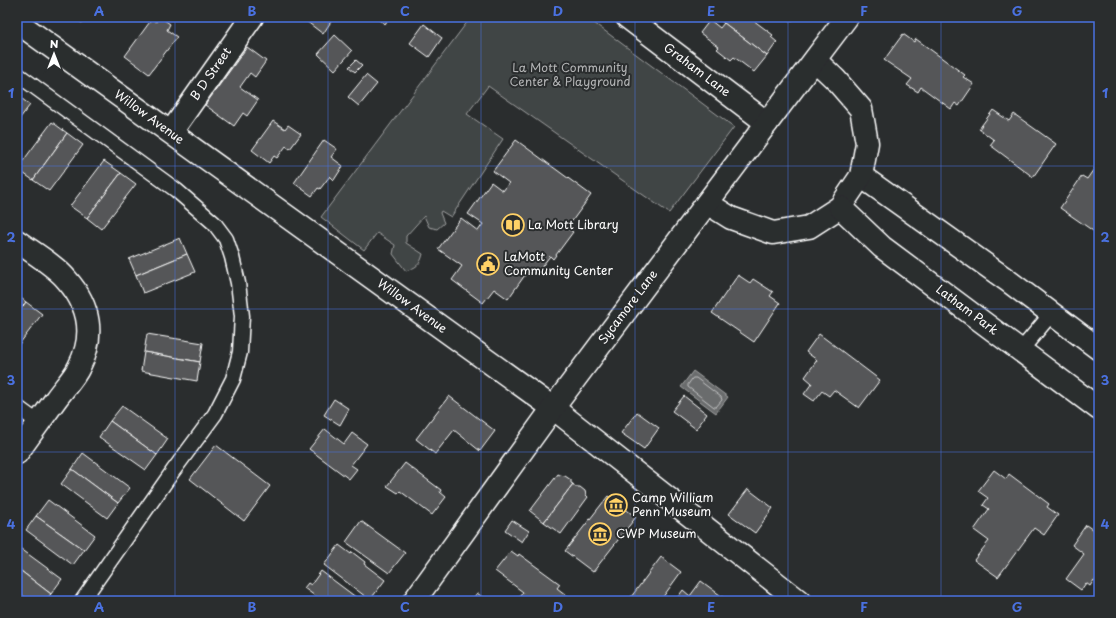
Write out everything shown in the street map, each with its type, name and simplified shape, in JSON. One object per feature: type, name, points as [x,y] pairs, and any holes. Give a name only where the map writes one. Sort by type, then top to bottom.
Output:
[{"type":"street","name":"B D Street","points":[[171,132],[252,17]]},
{"type":"street","name":"Graham Lane","points":[[627,17],[767,123]]},
{"type":"street","name":"Sycamore Lane","points":[[414,601],[553,408],[847,17]]},
{"type":"street","name":"Willow Avenue","points":[[17,22],[553,408],[799,601]]},
{"type":"street","points":[[707,203],[731,218],[773,234],[809,227],[840,207],[861,176],[867,143],[861,110],[835,79],[815,60]]},
{"type":"street","points":[[861,176],[1007,280],[1099,349]]},
{"type":"street","name":"Latham Park","points":[[840,207],[882,248],[1099,408]]},
{"type":"street","points":[[17,241],[50,265],[67,280],[78,295],[88,319],[88,344],[79,368],[17,453]]},
{"type":"lane","points":[[17,74],[176,190],[214,223],[226,239],[238,283],[242,316],[240,352],[233,379],[215,414],[82,601]]},
{"type":"lane","points":[[1021,350],[1052,313]]},
{"type":"lane","points":[[17,407],[39,423]]},
{"type":"green space","name":"La Mott Community Center & Playground","points":[[471,17],[586,17],[734,127],[669,213],[488,86],[467,114],[503,139],[451,217],[441,211],[440,213],[444,223],[437,229],[429,227],[424,216],[406,236],[406,243],[423,254],[417,266],[406,271],[393,254],[395,245],[377,233],[364,250],[321,217]]},
{"type":"water","points":[[693,371],[728,397],[716,413],[681,387]]},
{"type":"building","points":[[73,17],[87,17],[82,23]]},
{"type":"building","points":[[160,17],[170,24],[167,30],[177,37],[149,74],[125,56],[152,19],[156,22]]},
{"type":"building","points":[[301,17],[328,17],[332,20],[323,34]]},
{"type":"building","points":[[376,17],[390,17],[385,24]]},
{"type":"building","points":[[716,17],[749,17],[773,35],[771,37],[777,42],[767,56]]},
{"type":"building","points":[[778,17],[795,17],[791,22],[786,18],[783,21]]},
{"type":"building","points":[[710,20],[720,28],[724,23],[767,56],[754,72],[734,57],[731,60],[717,49],[719,47],[700,33]]},
{"type":"building","points":[[424,24],[442,38],[429,57],[410,43]]},
{"type":"building","points":[[903,34],[914,42],[916,39],[965,75],[963,77],[974,84],[959,106],[955,103],[951,109],[921,87],[918,92],[907,85],[912,79],[884,60]]},
{"type":"building","points":[[335,35],[352,51],[335,70],[318,54]]},
{"type":"building","points":[[247,47],[266,61],[255,77],[250,73],[240,87],[258,100],[247,116],[243,113],[234,126],[205,105]]},
{"type":"building","points":[[356,60],[362,65],[355,72],[349,67]]},
{"type":"building","points":[[366,75],[377,84],[359,106],[348,97]]},
{"type":"building","points":[[17,95],[30,105],[17,122]]},
{"type":"building","points":[[993,110],[1009,121],[1014,114],[1056,144],[1033,177],[990,145],[994,140],[979,129]]},
{"type":"building","points":[[273,121],[285,129],[288,125],[301,134],[290,149],[286,146],[277,158],[274,156],[269,163],[252,150]]},
{"type":"building","points":[[52,122],[67,133],[33,180],[17,169]]},
{"type":"building","points":[[67,133],[83,145],[49,191],[33,180]]},
{"type":"building","points":[[324,140],[337,149],[331,157],[343,166],[334,180],[330,176],[320,189],[318,188],[312,196],[294,183]]},
{"type":"building","points":[[516,140],[591,195],[567,228],[573,232],[553,259],[550,256],[536,274],[530,268],[508,299],[494,289],[483,303],[452,280],[462,266],[438,249],[461,218],[478,231],[483,224],[468,214],[491,182],[503,191],[509,183],[493,171]]},
{"type":"building","points":[[104,161],[121,173],[87,218],[70,206]]},
{"type":"building","points":[[1096,166],[1099,168],[1099,235],[1060,208],[1082,176],[1087,179]]},
{"type":"building","points":[[121,173],[136,184],[101,229],[87,218]]},
{"type":"building","points":[[180,238],[187,254],[136,275],[129,259]]},
{"type":"building","points":[[187,254],[195,272],[143,293],[136,275]]},
{"type":"building","points":[[738,275],[750,283],[753,279],[773,292],[770,296],[780,303],[754,342],[712,313]]},
{"type":"building","points":[[17,295],[26,302],[17,314]]},
{"type":"building","points":[[26,302],[42,314],[17,347],[17,314]]},
{"type":"building","points":[[147,334],[203,343],[200,362],[144,352]]},
{"type":"building","points":[[819,334],[880,380],[859,408],[834,390],[829,396],[822,391],[814,401],[804,394],[812,383],[805,377],[817,360],[806,352]]},
{"type":"building","points":[[144,352],[200,362],[197,381],[141,371]]},
{"type":"building","points":[[449,396],[495,431],[480,451],[454,430],[435,454],[416,439]]},
{"type":"building","points":[[684,396],[707,414],[696,429],[672,411]]},
{"type":"building","points":[[334,399],[349,409],[340,425],[324,415]]},
{"type":"building","points":[[122,406],[168,439],[157,455],[110,421]]},
{"type":"building","points":[[637,412],[659,428],[644,449],[621,433]]},
{"type":"building","points":[[110,421],[157,455],[146,470],[99,437]]},
{"type":"building","points":[[325,429],[344,444],[352,433],[367,444],[351,465],[357,469],[349,479],[309,449]]},
{"type":"building","points":[[216,445],[270,486],[244,521],[190,479]]},
{"type":"building","points":[[83,453],[130,488],[118,503],[72,469]]},
{"type":"building","points":[[405,463],[441,490],[440,492],[446,497],[432,515],[400,491],[398,493],[387,486]]},
{"type":"building","points":[[72,469],[118,503],[107,518],[61,484]]},
{"type":"building","points":[[994,470],[1006,479],[1009,474],[1049,504],[1047,507],[1058,515],[1044,535],[1034,528],[998,577],[974,560],[989,541],[974,530],[989,509],[983,505],[988,498],[978,491]]},
{"type":"building","points":[[558,474],[571,480],[571,483],[573,484],[544,522],[530,511]]},
{"type":"building","points":[[573,484],[575,487],[580,487],[585,491],[588,497],[561,534],[544,522]]},
{"type":"building","points":[[748,489],[773,508],[755,533],[729,514]]},
{"type":"building","name":"CWP Museum","points":[[608,496],[636,517],[593,572],[565,551]]},
{"type":"building","points":[[48,500],[95,535],[84,550],[36,516]]},
{"type":"building","points":[[36,516],[84,550],[73,565],[26,530]]},
{"type":"building","points":[[512,520],[529,531],[522,542],[505,530]]},
{"type":"building","points":[[361,521],[405,553],[389,573],[346,542]]},
{"type":"building","points":[[1086,525],[1099,534],[1099,583],[1094,580],[1090,586],[1086,583],[1081,590],[1066,579],[1084,554],[1072,545]]},
{"type":"building","points":[[339,545],[351,554],[352,552],[365,562],[364,564],[385,580],[370,600],[324,565]]},
{"type":"building","points":[[17,546],[62,579],[51,594],[17,568]]},
{"type":"building","points":[[511,551],[518,556],[519,554],[560,584],[557,588],[570,598],[568,601],[528,601],[520,596],[523,592],[495,571]]},
{"type":"building","points":[[661,557],[681,572],[660,601],[628,601]]},
{"type":"building","points":[[17,568],[51,594],[45,601],[30,601],[17,591]]},
{"type":"building","points":[[321,571],[361,601],[322,601],[304,588],[308,583],[311,585]]},
{"type":"building","points":[[701,581],[724,598],[721,601],[675,601],[683,590],[690,596]]},
{"type":"building","points":[[477,593],[485,599],[487,597],[492,601],[471,601]]},
{"type":"place","name":"La Mott Library","points":[[513,225]]},
{"type":"place","name":"LaMott Community Center","points":[[488,264]]},
{"type":"place","name":"Camp William Penn Museum","points":[[616,505]]},
{"type":"place","name":"CWP Museum","points":[[600,534]]}]
